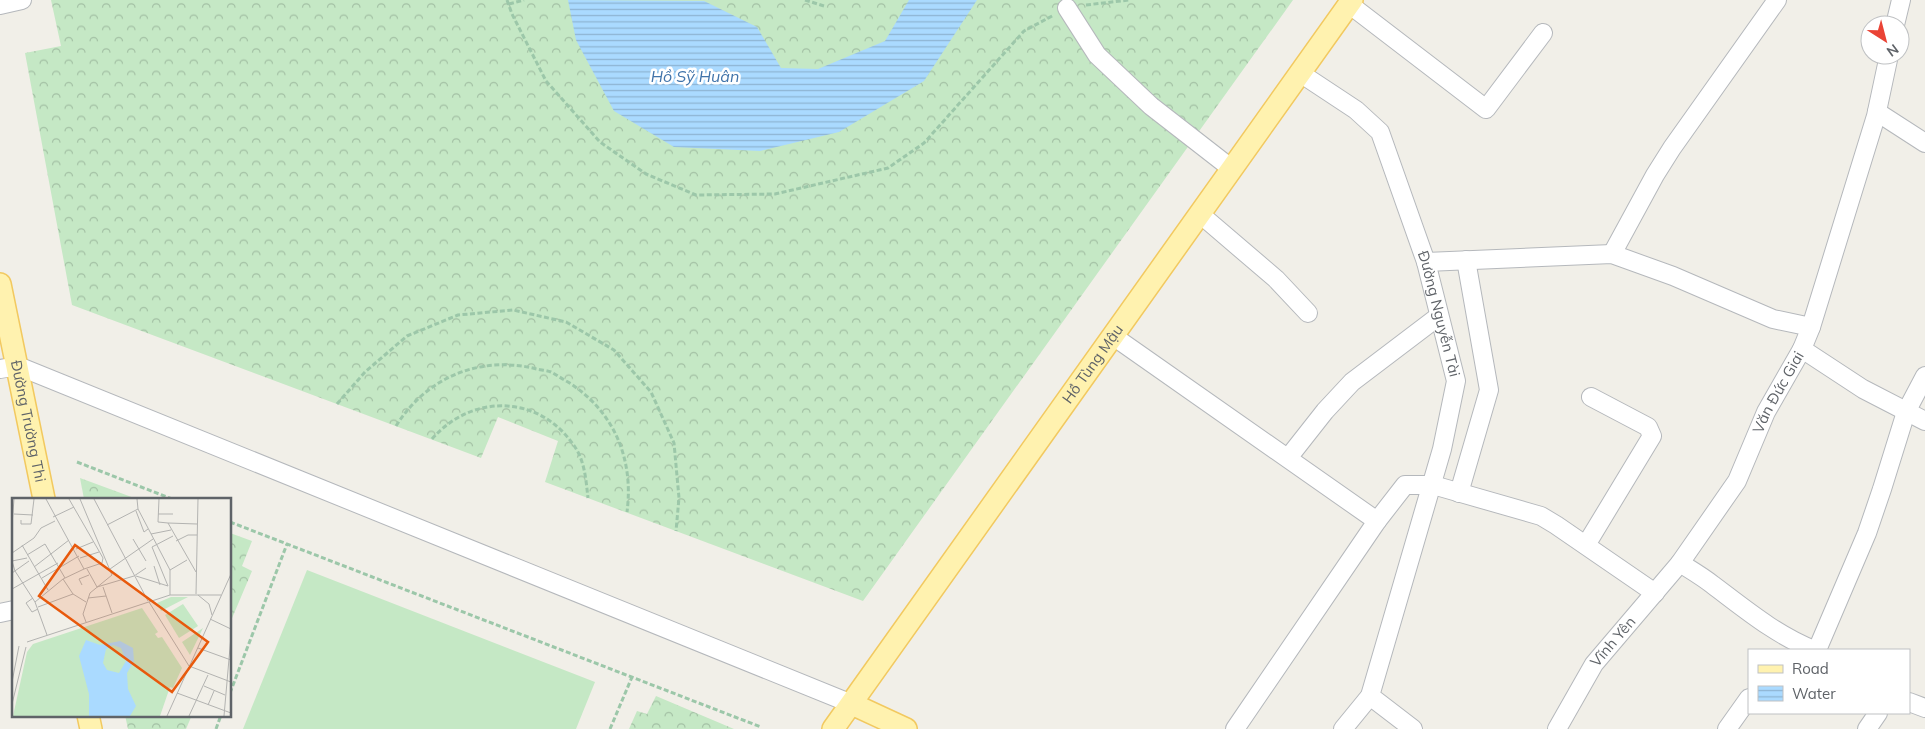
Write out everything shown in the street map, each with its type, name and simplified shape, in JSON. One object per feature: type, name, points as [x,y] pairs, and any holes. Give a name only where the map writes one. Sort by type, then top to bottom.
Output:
[{"type":"main road","name":"Hồ Tùng Mậu","points":[[833,729],[1350,2]]},
{"type":"main road","name":"Đường Trường Thi","points":[[0,284],[9,367],[44,498]]},
{"type":"main road","points":[[852,704],[906,729]]},
{"type":"main road","points":[[88,716],[91,729]]},
{"type":"street","points":[[0,5],[22,0]]},
{"type":"street","points":[[1612,254],[1654,175],[1777,0]]},
{"type":"street","points":[[1897,15],[1901,0]]},
{"type":"street","points":[[1350,2],[1486,108],[1543,33]]},
{"type":"street","points":[[1067,8],[1097,55],[1151,106],[1232,169]]},
{"type":"street","name":"Văn Đức Giai","points":[[1680,564],[1737,481],[1766,412],[1802,349],[1877,112],[1887,65]]},
{"type":"street","name":"Đường Nguyễn Tài","points":[[1300,73],[1356,110],[1380,132],[1426,262],[1456,381],[1442,450],[1370,696]]},
{"type":"street","points":[[1877,112],[1925,143]]},
{"type":"street","points":[[1200,214],[1276,279],[1308,313]]},
{"type":"street","points":[[1426,262],[1612,254],[1673,276],[1773,319],[1810,327]]},
{"type":"street","points":[[1459,493],[1489,390],[1466,260]]},
{"type":"street","points":[[1288,458],[1325,411],[1352,382],[1440,316]]},
{"type":"street","points":[[1113,336],[1377,521]]},
{"type":"street","points":[[1802,349],[1863,390],[1925,421]]},
{"type":"street","points":[[9,367],[852,704]]},
{"type":"street","points":[[1815,649],[1866,533],[1906,412],[1925,376]]},
{"type":"street","points":[[1586,545],[1652,436],[1648,427],[1591,397]]},
{"type":"street","points":[[1235,729],[1377,521],[1405,485],[1432,485],[1540,516],[1655,593]]},
{"type":"street","points":[[1680,564],[1712,583],[1785,645],[1809,649]]},
{"type":"street","name":"Vĩnh Yên","points":[[1557,729],[1594,664],[1680,564]]},
{"type":"street","points":[[1343,729],[1370,696],[1412,729]]},
{"type":"street","points":[[1728,729],[1748,699]]},
{"type":"street","points":[[1910,702],[1925,708]]},
{"type":"street","points":[[1867,729],[1877,714]]},
{"type":"path","points":[[524,0],[508,2],[546,81],[600,142],[646,174],[696,195],[774,194],[888,168],[924,143],[1024,31],[1067,8],[1130,0]]},
{"type":"path","points":[[805,0],[824,6]]},
{"type":"path","points":[[337,404],[366,372],[408,336],[458,315],[513,310],[566,322],[614,350],[651,392],[674,442],[679,498],[676,531]]},
{"type":"path","points":[[396,426],[406,410],[435,383],[472,367],[512,364],[551,372],[585,393],[611,423],[626,460],[627,512]]},
{"type":"path","points":[[432,439],[457,417],[482,407],[508,405],[534,411],[558,426],[576,448],[586,474],[588,498]]},
{"type":"path","points":[[77,462],[169,498]]},
{"type":"path","points":[[231,522],[761,727]]},
{"type":"path","points":[[231,690],[288,544]]},
{"type":"path","points":[[610,729],[632,677]]},
{"type":"path","points":[[216,729],[222,716]]},
{"type":"green space","points":[[51,0],[1293,0],[863,601],[545,482],[558,441],[498,417],[481,458],[72,305],[25,53],[61,46]]},
{"type":"green space","points":[[80,478],[134,498],[84,498]]},
{"type":"green space","points":[[231,533],[252,541],[242,566],[252,571],[231,621]]},
{"type":"green space","points":[[307,570],[595,682],[576,729],[243,729]]},
{"type":"green space","points":[[656,696],[734,729],[629,729],[637,711],[647,714]]},
{"type":"green space","points":[[125,716],[192,716],[186,729],[128,729]]},
{"type":"water","name":"Hồ Sỹ Huân","points":[[568,0],[704,1],[757,27],[781,68],[818,69],[885,41],[909,0],[977,0],[924,81],[839,132],[760,151],[674,147],[614,111],[576,40]]}]
